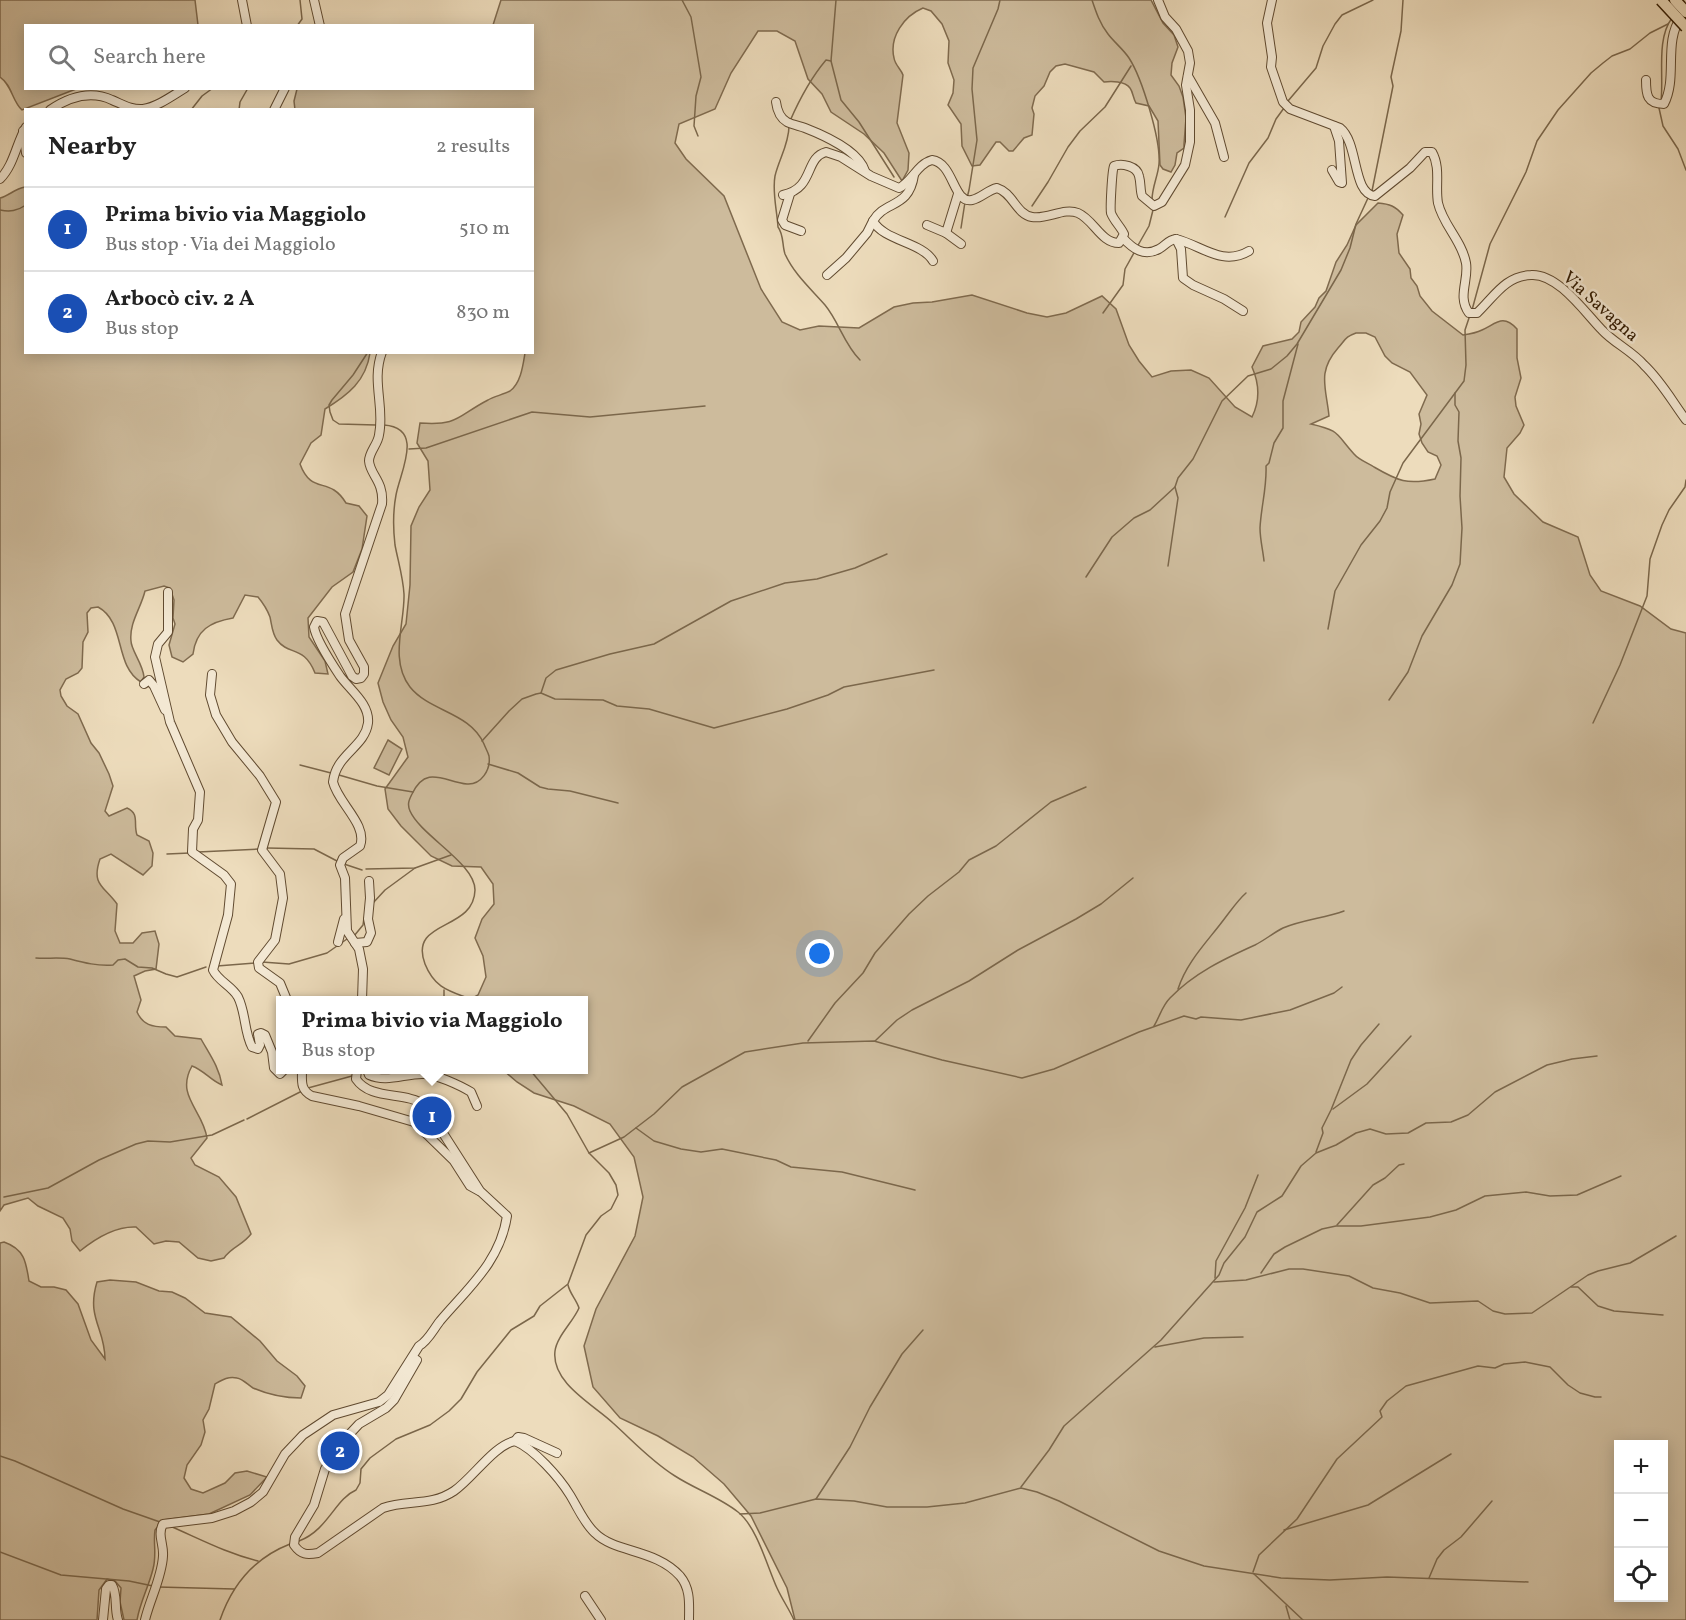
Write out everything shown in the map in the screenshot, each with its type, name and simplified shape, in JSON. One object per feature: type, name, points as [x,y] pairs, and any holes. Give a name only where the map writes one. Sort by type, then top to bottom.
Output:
[{"type":"highway","points":[[1661,0],[1686,27]]},
{"type":"highway","points":[[1675,0],[1686,11]]},
{"type":"street","points":[[242,0],[247,24]]},
{"type":"street","points":[[315,0],[320,24]]},
{"type":"street","points":[[801,231],[785,225],[782,220],[786,194],[802,186],[815,158],[821,154],[830,153],[899,188],[926,161],[937,160],[944,166],[961,198],[971,201],[997,188],[1010,195],[1024,214],[1030,217],[1078,213],[1109,240],[1119,243],[1124,234],[1113,217],[1110,207],[1113,185],[1112,168],[1116,165],[1130,167],[1139,175],[1140,190],[1147,202],[1154,206],[1162,202],[1188,160],[1190,110],[1186,85],[1190,63],[1188,51],[1158,0]]},
{"type":"street","name":"Via Savagna","points":[[1272,0],[1267,23],[1272,57],[1271,67],[1283,102],[1290,109],[1334,126],[1346,134],[1352,145],[1358,175],[1364,190],[1375,196],[1410,168],[1425,152],[1431,152],[1436,161],[1438,204],[1466,265],[1463,297],[1469,313],[1477,313],[1497,291],[1512,279],[1531,275],[1541,276],[1575,299],[1603,332],[1644,364],[1686,420]]},
{"type":"street","points":[[1646,80],[1647,98],[1651,102],[1664,104],[1668,93],[1674,31],[1686,11]]},
{"type":"street","points":[[1188,76],[1215,123],[1224,156]]},
{"type":"street","points":[[150,108],[182,90]]},
{"type":"street","points":[[275,108],[284,90]]},
{"type":"street","points":[[54,108],[85,94],[108,98],[129,108]]},
{"type":"street","points":[[776,102],[777,110],[786,121],[819,134],[849,151],[864,166],[866,172]]},
{"type":"street","points":[[1332,170],[1342,183],[1339,141],[1334,126]]},
{"type":"street","points":[[0,179],[8,172],[24,129]]},
{"type":"street","points":[[827,275],[846,258],[867,233],[877,215],[907,195],[915,174]]},
{"type":"street","points":[[946,233],[958,194]]},
{"type":"street","points":[[873,221],[878,228],[925,251],[933,261]]},
{"type":"street","points":[[927,225],[946,233],[961,244]]},
{"type":"street","points":[[1123,238],[1135,249],[1145,252],[1159,249],[1169,240],[1176,239],[1218,256],[1231,257],[1243,255],[1249,251]]},
{"type":"street","points":[[1176,239],[1181,249],[1183,278],[1243,311]]},
{"type":"street","points":[[362,996],[363,969],[359,949],[347,932],[345,878],[341,861],[360,846],[362,837],[360,828],[334,787],[334,776],[338,764],[362,739],[368,727],[368,714],[364,705],[340,676],[314,627],[317,621],[323,622],[352,676],[357,679],[361,678],[364,668],[349,640],[345,614],[382,504],[383,493],[369,462],[379,436],[377,381],[381,354]]},
{"type":"street","points":[[168,592],[168,632],[158,644],[155,657],[169,716]]},
{"type":"street","points":[[212,674],[210,695],[216,715],[232,742],[260,776],[276,802],[262,850],[280,874],[283,898],[275,940],[258,962],[259,968],[280,983],[285,996]]},
{"type":"street","points":[[144,684],[149,680],[154,686],[169,716],[200,792],[198,820],[193,829],[192,852],[224,875],[231,884],[228,915],[213,970],[237,994],[242,1005],[252,1047],[258,1049],[260,1045],[258,1034],[265,1035],[276,1070]]},
{"type":"street","points":[[355,943],[367,942],[370,938],[369,881]]},
{"type":"street","points":[[338,942],[346,915]]},
{"type":"street","points":[[302,1074],[303,1088],[312,1096],[359,1106],[414,1122],[454,1161],[470,1186],[480,1191]]},
{"type":"street","points":[[145,1620],[161,1570],[163,1554],[159,1534],[163,1524],[212,1518],[234,1511],[251,1502],[263,1492],[285,1454],[303,1435],[333,1415],[379,1402],[388,1395],[419,1346],[488,1267],[503,1230],[507,1216],[480,1191],[425,1105],[415,1099],[364,1088],[356,1079],[357,1074]]},
{"type":"street","points":[[369,1074],[382,1078],[435,1075],[471,1092],[477,1106]]},
{"type":"street","points":[[424,1343],[424,1348],[394,1400],[386,1408],[367,1418],[352,1430],[328,1464],[314,1505],[295,1537],[294,1545],[299,1552],[306,1555],[318,1553],[383,1508],[393,1504],[426,1503],[442,1498],[465,1483],[503,1446],[515,1441],[518,1437],[557,1453]]},
{"type":"street","points":[[515,1441],[521,1443],[545,1464],[569,1493],[597,1536],[658,1560],[682,1578],[688,1590],[689,1620]]},
{"type":"street","points":[[531,1458],[545,1464]]},
{"type":"street","points":[[103,1620],[106,1589],[112,1585],[115,1589],[118,1620]]},
{"type":"street","points":[[585,1596],[600,1620]]},
{"type":"shaded area","points":[[0,0],[195,0],[198,24],[24,24],[24,90],[73,90],[22,110],[7,84],[0,77]]},
{"type":"shaded area","points":[[501,0],[1151,0],[1163,23],[1174,35],[1178,47],[1172,63],[1171,75],[1183,97],[1186,118],[1184,148],[1177,153],[1171,172],[1160,165],[1158,121],[1149,106],[1136,103],[1131,90],[1125,84],[1104,82],[1094,72],[1065,64],[1056,66],[1050,72],[1044,86],[1035,96],[1032,108],[1034,114],[1032,135],[1024,138],[1013,151],[1009,151],[1000,142],[996,142],[980,165],[972,166],[962,146],[961,124],[948,105],[953,93],[954,80],[948,63],[949,41],[942,24],[931,11],[923,8],[904,22],[896,35],[893,50],[895,60],[903,75],[897,123],[909,153],[908,170],[902,181],[884,153],[864,134],[831,112],[822,94],[808,79],[795,41],[777,31],[758,31],[731,73],[715,109],[679,124],[675,143],[686,159],[724,196],[761,289],[782,322],[800,330],[819,326],[859,328],[894,307],[972,295],[1047,317],[1066,313],[1102,296],[1116,309],[1129,345],[1152,377],[1171,371],[1191,370],[1209,378],[1235,407],[1252,417],[1258,392],[1252,367],[1263,346],[1292,339],[1299,332],[1301,322],[1326,291],[1336,262],[1356,225],[1378,203],[1392,206],[1403,215],[1397,234],[1399,253],[1410,269],[1411,278],[1420,296],[1432,311],[1463,335],[1477,332],[1500,321],[1508,322],[1517,329],[1517,358],[1521,378],[1515,397],[1516,406],[1524,425],[1507,448],[1504,477],[1514,494],[1543,522],[1578,537],[1590,575],[1601,591],[1640,606],[1671,629],[1686,633],[1686,1620],[795,1620],[787,1588],[751,1516],[724,1484],[693,1457],[658,1436],[620,1418],[593,1387],[584,1346],[596,1309],[635,1236],[643,1197],[634,1157],[610,1124],[574,1106],[534,1093],[508,1074],[588,1074],[588,996],[476,996],[486,977],[483,956],[475,938],[482,919],[494,904],[493,884],[481,867],[452,866],[431,856],[401,826],[388,809],[385,789],[408,757],[403,737],[391,720],[378,683],[393,646],[406,624],[410,585],[411,526],[430,490],[428,461],[417,443],[420,423],[443,423],[457,419],[490,399],[510,391],[519,379],[525,354],[534,354],[534,108],[295,108],[297,90],[534,90],[534,24],[493,24]],"holes":[[[1356,333],[1366,333],[1375,337],[1385,356],[1392,363],[1410,372],[1427,395],[1419,414],[1421,424],[1419,434],[1428,452],[1437,456],[1441,465],[1435,479],[1410,482],[1390,476],[1358,458],[1333,431],[1311,424],[1329,416],[1324,380],[1331,357],[1346,339]]]},
{"type":"shaded area","points":[[24,187],[24,354],[370,354],[365,372],[355,386],[325,409],[321,435],[311,443],[300,464],[310,480],[333,490],[346,503],[359,506],[367,516],[362,549],[353,572],[332,587],[308,618],[309,637],[325,661],[328,674],[315,673],[306,658],[282,645],[274,635],[270,617],[262,602],[258,597],[245,595],[233,618],[217,622],[201,633],[193,654],[183,662],[172,657],[169,645],[175,624],[174,600],[170,588],[164,586],[145,591],[133,622],[132,645],[142,667],[144,677],[141,682],[127,666],[113,623],[98,607],[91,608],[87,613],[88,632],[83,642],[82,668],[78,673],[66,679],[60,690],[67,706],[78,714],[109,774],[113,786],[105,811],[109,816],[127,808],[131,810],[135,816],[137,835],[149,841],[153,853],[152,866],[143,875],[111,854],[100,859],[97,874],[100,884],[117,904],[115,931],[120,943],[133,943],[142,933],[155,931],[159,944],[156,969],[134,976],[141,1000],[137,1012],[145,1022],[152,1026],[166,1027],[175,1036],[201,1039],[221,1079],[222,1085],[192,1066],[188,1077],[188,1095],[205,1128],[207,1138],[191,1158],[195,1165],[219,1177],[236,1197],[251,1234],[224,1258],[211,1261],[198,1258],[179,1242],[166,1241],[154,1244],[136,1227],[121,1228],[106,1234],[80,1251],[72,1241],[70,1229],[63,1218],[38,1206],[28,1198],[4,1205],[0,1211],[0,198]]},
{"type":"shaded area","points":[[388,740],[402,749],[389,775],[374,768]]},
{"type":"shaded area","points":[[4,1242],[20,1252],[27,1267],[29,1281],[41,1287],[66,1290],[78,1304],[91,1340],[105,1359],[94,1305],[97,1282],[110,1280],[136,1282],[159,1291],[172,1292],[185,1298],[205,1313],[231,1317],[260,1341],[277,1361],[297,1376],[305,1386],[301,1398],[294,1398],[265,1393],[237,1378],[228,1378],[215,1384],[209,1409],[203,1420],[205,1432],[201,1445],[187,1465],[184,1478],[191,1489],[203,1493],[225,1483],[235,1473],[247,1471],[267,1477],[250,1495],[209,1514],[163,1520],[155,1530],[154,1564],[137,1620],[124,1620],[120,1602],[121,1588],[115,1581],[107,1579],[99,1590],[97,1620],[0,1620],[0,1243]]},
{"type":"waterway","points":[[298,24],[302,19],[300,0]]},
{"type":"waterway","points":[[682,0],[691,17],[701,77],[696,96],[694,126],[698,136]]},
{"type":"waterway","points":[[836,0],[831,61],[841,100],[859,122],[894,177]]},
{"type":"waterway","points":[[967,198],[977,140],[972,89],[973,68],[1000,0]]},
{"type":"waterway","points":[[1092,0],[1105,30],[1127,55],[1134,67],[1150,110],[1159,153],[1152,200]]},
{"type":"waterway","points":[[1288,101],[1316,68],[1323,46],[1342,15],[1373,0]]},
{"type":"waterway","points":[[1372,191],[1393,86],[1391,77],[1401,31],[1403,0]]},
{"type":"waterway","points":[[1661,101],[1662,47],[1672,18]]},
{"type":"waterway","points":[[1472,310],[1490,244],[1526,172],[1537,141],[1558,110],[1603,63],[1612,56],[1630,49],[1650,33],[1668,24]]},
{"type":"waterway","points":[[790,121],[815,74],[826,60],[831,61]]},
{"type":"waterway","points":[[1032,206],[1068,147],[1080,131],[1105,107],[1131,66]]},
{"type":"waterway","points":[[193,108],[210,90]]},
{"type":"waterway","points":[[239,108],[247,90]]},
{"type":"waterway","points":[[1225,217],[1249,163],[1268,138],[1276,119],[1284,108]]},
{"type":"waterway","points":[[1659,108],[1663,126],[1678,149],[1686,170]]},
{"type":"waterway","points":[[789,126],[774,182],[778,227],[785,254],[798,275],[830,312],[860,360]]},
{"type":"waterway","points":[[1086,577],[1112,537],[1134,518],[1150,510],[1175,487],[1178,478],[1193,459],[1222,401],[1248,376],[1271,369],[1297,344],[1341,270],[1356,224],[1368,198]]},
{"type":"waterway","points":[[961,228],[965,202]]},
{"type":"waterway","points":[[0,210],[7,211],[24,206]]},
{"type":"waterway","points":[[1137,247],[1149,226],[1153,210]]},
{"type":"waterway","points":[[1103,313],[1123,285],[1125,269],[1135,251]]},
{"type":"waterway","points":[[1328,629],[1335,591],[1361,545],[1387,508],[1390,492],[1403,463],[1464,381],[1465,330],[1470,315]]},
{"type":"waterway","points":[[1264,561],[1260,528],[1266,466],[1269,463],[1274,443],[1283,428],[1283,401],[1298,344]]},
{"type":"waterway","points":[[367,354],[329,405],[333,420],[339,424],[376,425]]},
{"type":"waterway","points":[[1389,700],[1408,672],[1422,636],[1452,585],[1460,564],[1461,458],[1458,441],[1459,412],[1455,405],[1455,393]]},
{"type":"waterway","points":[[409,449],[426,448],[532,412],[590,417],[705,406]]},
{"type":"waterway","points":[[384,425],[396,428],[404,434],[407,442],[405,464],[394,507],[395,545],[404,594],[400,665],[410,687],[428,702],[469,725],[478,733],[489,756],[487,771],[477,782],[467,784],[430,777],[417,785],[409,804],[410,811],[416,820],[457,860],[473,880],[475,890],[472,903],[464,913],[425,939],[422,950],[425,964],[433,979],[444,988],[463,996]]},
{"type":"waterway","points":[[1593,723],[1620,665],[1647,596],[1650,559],[1662,525],[1685,487],[1686,480]]},
{"type":"waterway","points":[[1168,566],[1178,498],[1175,487]]},
{"type":"waterway","points":[[541,693],[546,678],[556,670],[654,644],[731,601],[785,583],[817,579],[855,568],[887,554]]},
{"type":"waterway","points":[[482,741],[522,699],[541,693],[555,699],[603,700],[617,706],[649,709],[714,728],[787,709],[844,687],[934,670]]},
{"type":"waterway","points":[[488,764],[518,773],[540,787],[570,791],[618,803]]},
{"type":"waterway","points":[[300,765],[331,773]]},
{"type":"waterway","points":[[339,775],[377,786],[413,792]]},
{"type":"waterway","points":[[808,1041],[835,1003],[863,973],[875,953],[928,896],[959,872],[969,860],[996,846],[1051,802],[1086,787]]},
{"type":"waterway","points":[[267,848],[314,849],[337,861]]},
{"type":"waterway","points":[[198,852],[259,849]]},
{"type":"waterway","points":[[167,854],[190,853]]},
{"type":"waterway","points":[[366,869],[415,868],[451,855]]},
{"type":"waterway","points":[[344,864],[362,870]]},
{"type":"waterway","points":[[373,903],[385,890],[415,868]]},
{"type":"waterway","points":[[875,1041],[897,1020],[912,1010],[969,981],[1018,950],[1076,919],[1101,904],[1133,878]]},
{"type":"waterway","points":[[1178,989],[1192,960],[1246,893]]},
{"type":"waterway","points":[[1154,1026],[1170,998],[1210,967],[1259,943],[1283,928],[1344,911]]},
{"type":"waterway","points":[[354,936],[363,925],[364,918]]},
{"type":"waterway","points":[[262,962],[289,964],[327,953],[347,939]]},
{"type":"waterway","points":[[36,958],[66,958],[107,965],[113,965],[118,960],[125,959],[138,967],[152,968],[177,977],[206,967]]},
{"type":"waterway","points":[[217,966],[255,963]]},
{"type":"waterway","points":[[589,1153],[624,1137],[654,1114],[682,1087],[745,1052],[803,1043],[874,1041],[942,1060],[1022,1078],[1054,1069],[1139,1032],[1184,1016],[1196,1019],[1201,1017],[1241,1020],[1290,1010],[1334,993],[1342,987]]},
{"type":"waterway","points":[[444,990],[444,996]]},
{"type":"waterway","points":[[1316,1152],[1323,1133],[1322,1128],[1351,1060],[1379,1024]]},
{"type":"waterway","points":[[1333,1109],[1367,1084],[1411,1036]]},
{"type":"waterway","points":[[1021,1487],[1064,1426],[1161,1340],[1219,1275],[1224,1263],[1245,1237],[1257,1212],[1282,1196],[1301,1166],[1316,1153],[1356,1133],[1370,1129],[1386,1134],[1408,1133],[1426,1123],[1451,1122],[1468,1115],[1495,1092],[1547,1065],[1597,1056]]},
{"type":"waterway","points":[[299,1541],[317,1530],[342,1500],[356,1490],[360,1483],[361,1469],[370,1458],[396,1439],[430,1425],[461,1399],[477,1372],[511,1330],[534,1316],[540,1306],[568,1284],[586,1235],[601,1216],[611,1209],[618,1195],[616,1185],[609,1173],[589,1153],[567,1114],[533,1074]]},
{"type":"waterway","points":[[308,1088],[352,1076]]},
{"type":"waterway","points":[[247,1119],[302,1091]]},
{"type":"waterway","points":[[4,1197],[48,1188],[99,1160],[136,1144],[148,1141],[170,1142],[212,1135],[244,1120]]},
{"type":"waterway","points":[[636,1128],[654,1141],[681,1149],[701,1152],[722,1149],[776,1160],[791,1167],[842,1172],[915,1190]]},
{"type":"waterway","points":[[1337,1225],[1373,1185],[1399,1165],[1404,1164]]},
{"type":"waterway","points":[[1215,1278],[1216,1261],[1245,1208],[1258,1175]]},
{"type":"waterway","points":[[1261,1273],[1274,1254],[1322,1229],[1430,1217],[1456,1210],[1485,1196],[1526,1192],[1550,1196],[1577,1195],[1621,1176]]},
{"type":"waterway","points":[[1214,1282],[1246,1280],[1289,1269],[1303,1269],[1349,1276],[1373,1288],[1400,1293],[1430,1303],[1478,1301],[1493,1311],[1505,1314],[1532,1313],[1588,1275],[1630,1263],[1676,1236]]},
{"type":"waterway","points":[[568,1285],[579,1308],[556,1345],[556,1363],[560,1373],[575,1392],[658,1464],[683,1481],[731,1507],[745,1519],[761,1547],[777,1588],[794,1620]]},
{"type":"waterway","points":[[1571,1287],[1578,1287],[1598,1306],[1614,1311],[1663,1315]]},
{"type":"waterway","points":[[816,1499],[850,1447],[870,1407],[902,1354],[923,1330]]},
{"type":"waterway","points":[[1155,1347],[1204,1338],[1243,1337]]},
{"type":"waterway","points":[[1253,1572],[1259,1555],[1297,1519],[1337,1459],[1382,1417],[1380,1411],[1387,1401],[1406,1386],[1478,1366],[1495,1368],[1504,1364],[1525,1362],[1550,1367],[1568,1385],[1580,1393],[1601,1397]]},
{"type":"waterway","points":[[1284,1530],[1368,1505],[1451,1454]]},
{"type":"waterway","points":[[0,1456],[123,1509],[160,1522]]},
{"type":"waterway","points":[[740,1514],[760,1513],[816,1499],[854,1501],[887,1507],[927,1507],[965,1503],[1021,1488],[1059,1501],[1159,1551],[1204,1566],[1281,1578],[1330,1580],[1387,1577],[1528,1582]]},
{"type":"waterway","points":[[1429,1578],[1437,1559],[1444,1550],[1461,1537],[1492,1501]]},
{"type":"waterway","points":[[170,1526],[224,1550],[258,1561]]},
{"type":"waterway","points":[[220,1620],[231,1595],[246,1574],[266,1557],[290,1544]]},
{"type":"waterway","points":[[0,1552],[61,1575],[129,1581],[153,1586]]},
{"type":"waterway","points":[[1254,1574],[1303,1620]]},
{"type":"waterway","points":[[158,1587],[234,1589]]},
{"type":"waterway","points":[[1286,1606],[1290,1620]]},
{"type":"place","name":"Prima bivio via Maggiolo","points":[[432,1116]]},
{"type":"place","name":"Arbocò civ. 2 A","points":[[340,1451]]}]
